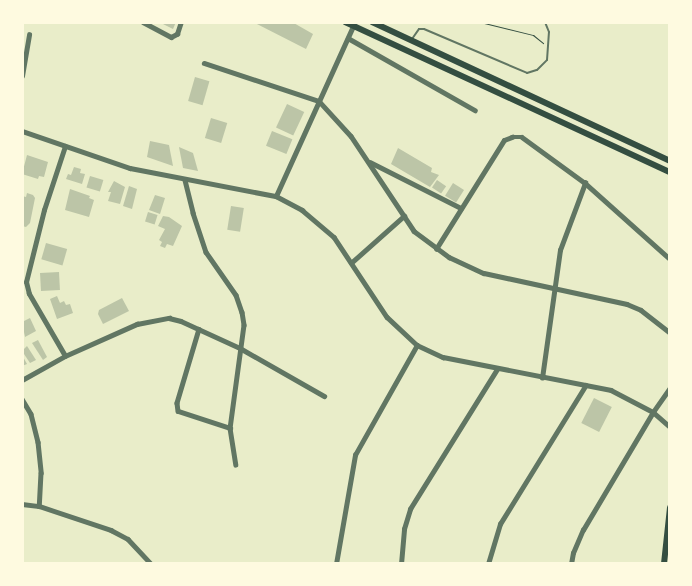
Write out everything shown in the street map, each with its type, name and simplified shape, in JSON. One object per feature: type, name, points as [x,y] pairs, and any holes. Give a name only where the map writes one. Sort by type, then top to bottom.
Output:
[{"type":"main road","points":[[345,22],[670,172]]},
{"type":"main road","points":[[372,22],[670,161]]},
{"type":"main road","points":[[664,564],[670,508]]},
{"type":"street","points":[[143,22],[171,37],[177,34],[181,22]]},
{"type":"street","points":[[276,196],[353,26]]},
{"type":"street","points":[[22,76],[29,36]]},
{"type":"street","points":[[348,38],[475,110]]},
{"type":"street","points":[[204,63],[319,101],[351,136],[414,231],[436,249],[464,265],[484,273],[628,304],[641,310],[670,333]]},
{"type":"street","points":[[22,131],[130,168],[276,196],[319,223],[334,237],[387,317],[417,345],[443,357],[610,390],[653,412],[670,427]]},
{"type":"street","points":[[436,249],[504,140],[512,137],[522,137],[585,183],[670,259]]},
{"type":"street","points":[[65,146],[26,282],[29,294],[65,356]]},
{"type":"street","points":[[370,162],[461,208]]},
{"type":"street","points":[[185,180],[193,214],[206,252],[236,295],[244,324],[230,428],[236,465]]},
{"type":"street","points":[[542,378],[560,250],[585,183]]},
{"type":"street","points":[[351,263],[404,216]]},
{"type":"street","points":[[22,380],[65,356],[136,324],[155,320],[181,321],[240,348],[324,396]]},
{"type":"street","points":[[200,329],[177,403],[178,411],[230,428]]},
{"type":"street","points":[[336,564],[354,455],[417,345]]},
{"type":"street","points":[[401,564],[404,529],[410,509],[497,368]]},
{"type":"street","points":[[488,564],[500,524],[586,385]]},
{"type":"street","points":[[571,564],[572,553],[583,530],[653,412],[670,388]]},
{"type":"street","points":[[22,399],[31,414],[38,442],[42,473],[39,506]]},
{"type":"street","points":[[22,504],[39,506],[111,530],[128,539],[151,564]]},
{"type":"lane","points":[[411,41],[419,29],[424,29],[527,72],[537,70],[548,60],[549,32],[544,22]]},
{"type":"path","points":[[480,22],[533,35],[548,49]]},
{"type":"building","points":[[159,22],[176,22],[173,29]]},
{"type":"building","points":[[253,22],[292,22],[313,34],[306,49]]},
{"type":"building","points":[[195,77],[209,81],[203,105],[188,101]]},
{"type":"building","points":[[287,104],[304,112],[293,136],[276,128]]},
{"type":"building","points":[[211,118],[227,123],[221,143],[205,138]]},
{"type":"building","points":[[272,131],[292,139],[286,154],[266,146]]},
{"type":"building","points":[[150,141],[169,145],[173,166],[147,157]]},
{"type":"building","points":[[179,147],[193,153],[198,171],[183,168]]},
{"type":"building","points":[[398,148],[432,168],[431,172],[439,175],[430,187],[391,164]]},
{"type":"building","points":[[27,155],[48,162],[44,177],[39,176],[38,179],[22,174]]},
{"type":"building","points":[[74,167],[81,169],[80,173],[85,174],[82,184],[66,179],[68,174],[71,175]]},
{"type":"building","points":[[90,176],[103,180],[100,192],[86,187]]},
{"type":"building","points":[[437,180],[446,186],[441,194],[432,187]]},
{"type":"building","points":[[114,181],[125,187],[120,204],[108,201],[111,192],[108,192]]},
{"type":"building","points":[[453,183],[464,190],[456,203],[445,196]]},
{"type":"building","points":[[129,186],[137,189],[132,209],[123,206]]},
{"type":"building","points":[[70,189],[90,196],[89,198],[94,200],[89,217],[65,210]]},
{"type":"building","points":[[27,193],[35,198],[30,223],[26,227],[22,226],[22,196],[26,197]]},
{"type":"building","points":[[155,195],[165,198],[160,214],[149,210]]},
{"type":"building","points":[[231,206],[244,208],[240,232],[227,230]]},
{"type":"building","points":[[148,212],[158,215],[155,224],[145,222]]},
{"type":"building","points":[[163,216],[169,217],[182,226],[173,246],[167,244],[165,248],[160,246],[162,242],[159,240],[165,229],[158,226]]},
{"type":"building","points":[[46,243],[67,249],[62,265],[41,259]]},
{"type":"building","points":[[59,272],[60,290],[41,291],[40,273]]},
{"type":"building","points":[[57,296],[60,303],[64,301],[66,305],[70,304],[73,313],[57,319],[50,299]]},
{"type":"building","points":[[122,298],[129,311],[103,324],[98,314],[99,310]]},
{"type":"building","points":[[30,318],[36,331],[25,337],[22,322]]},
{"type":"building","points":[[38,340],[47,357],[43,360],[32,343]]},
{"type":"building","points":[[27,346],[36,360],[30,363],[22,351]]},
{"type":"building","points":[[22,355],[27,364],[22,366]]},
{"type":"building","points":[[594,398],[612,407],[599,432],[581,423]]}]
